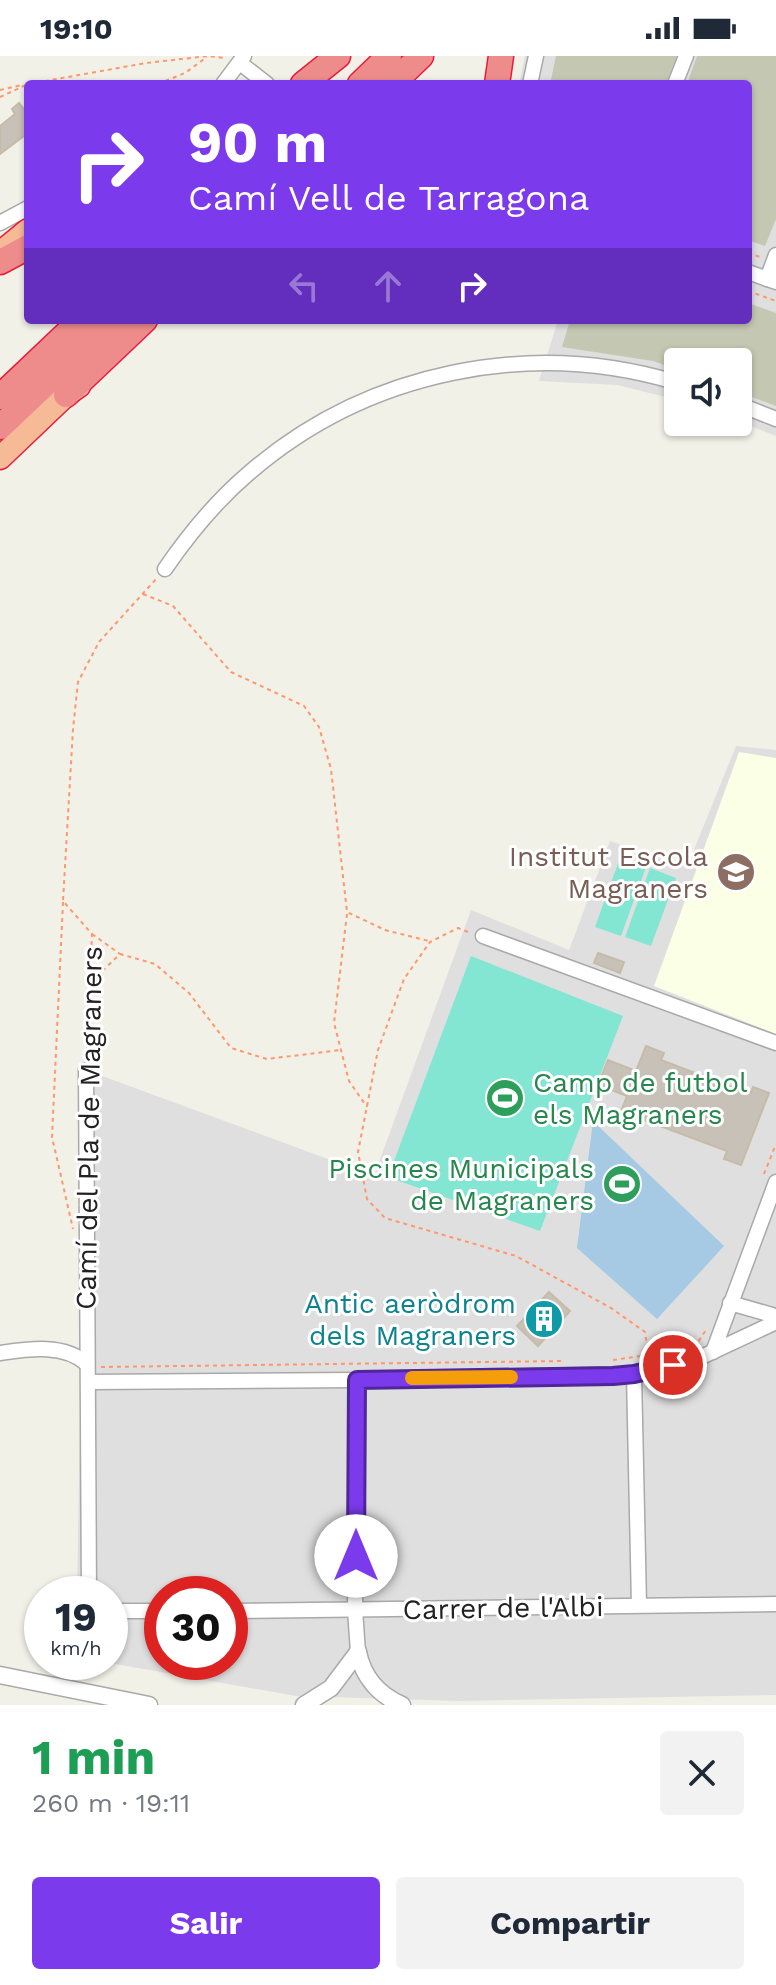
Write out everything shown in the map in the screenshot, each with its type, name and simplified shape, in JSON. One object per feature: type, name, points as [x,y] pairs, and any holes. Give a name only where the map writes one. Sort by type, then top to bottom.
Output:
[{"type":"highway","points":[[308,80],[338,56]]},
{"type":"highway","points":[[331,80],[357,56]]},
{"type":"highway","points":[[364,80],[389,56]]},
{"type":"highway","points":[[396,80],[421,56]]},
{"type":"highway","points":[[498,80],[501,56]]},
{"type":"highway","points":[[0,253],[24,233]]},
{"type":"highway","points":[[0,262],[24,249]]},
{"type":"highway","points":[[0,397],[77,324]]},
{"type":"highway","points":[[0,427],[109,324]]},
{"type":"highway","points":[[0,458],[141,324]]},
{"type":"highway","points":[[66,395],[97,375],[152,324]]},
{"type":"street","points":[[531,80],[536,56]]},
{"type":"street","points":[[677,80],[686,56]]},
{"type":"street","points":[[226,80],[242,59],[263,80]]},
{"type":"street","points":[[0,223],[24,210]]},
{"type":"street","points":[[752,274],[771,281],[776,255]]},
{"type":"street","points":[[165,569],[201,520],[259,464],[330,418],[403,385],[482,366],[540,362],[609,367],[664,380]]},
{"type":"street","points":[[752,410],[776,419]]},
{"type":"street","points":[[483,936],[776,1043]]},
{"type":"street","name":"Camí del Pla de Magraners","points":[[86,1070],[89,1576]]},
{"type":"street","points":[[713,1352],[776,1182]]},
{"type":"street","points":[[730,1303],[775,1317]]},
{"type":"street","points":[[0,1353],[33,1348],[72,1355],[88,1371],[357,1380],[634,1374],[695,1360],[775,1317]]},
{"type":"street","points":[[634,1374],[639,1605]]},
{"type":"street","points":[[357,1380],[355,1610],[358,1652],[367,1678],[402,1705]]},
{"type":"street","name":"Carrer de l'Albi","points":[[248,1611],[776,1604]]},
{"type":"street","points":[[331,1688],[358,1652]]},
{"type":"street","points":[[0,1675],[149,1705]]},
{"type":"street","points":[[304,1705],[331,1688],[355,1682],[379,1690]]},
{"type":"street","points":[[58,1687],[106,1705]]},
{"type":"path","points":[[168,80],[185,73],[208,56]]},
{"type":"path","points":[[48,80],[113,67],[208,56],[242,59]]},
{"type":"path","points":[[0,90],[24,85]]},
{"type":"path","points":[[0,97],[24,86]]},
{"type":"path","points":[[752,292],[776,301]]},
{"type":"path","points":[[86,1242],[73,1230],[52,1137],[52,1081],[78,682],[99,642],[165,569]]},
{"type":"path","points":[[142,594],[173,606],[231,672],[304,706],[319,727],[331,769],[347,912],[334,1023],[349,1081],[367,1107]]},
{"type":"path","name":"Camí del Pla de Magraners","points":[[63,901],[92,934],[86,1070]]},
{"type":"path","points":[[347,912],[385,930],[430,942]]},
{"type":"path","points":[[483,936],[458,928],[430,942],[404,979],[378,1050],[358,1152],[367,1199],[385,1218],[516,1256],[611,1308],[645,1332],[648,1355]]},
{"type":"path","points":[[92,934],[120,954],[155,964],[189,993],[231,1048],[267,1059],[341,1050]]},
{"type":"path","points":[[90,983],[120,954]]},
{"type":"path","points":[[608,1361],[698,1342]]},
{"type":"path","points":[[88,1371],[563,1361]]},
{"type":"shaded area","points":[[525,56],[776,56],[776,436],[752,427],[752,348],[664,348],[664,397],[617,385],[539,381],[557,324],[752,324],[752,80],[520,80]]},
{"type":"shaded area","points":[[556,56],[677,56],[668,80],[551,80]]},
{"type":"shaded area","points":[[697,56],[776,56],[776,219],[765,246],[752,241],[752,80],[688,80]]},
{"type":"shaded area","points":[[752,304],[776,313],[776,406],[752,397],[752,348],[664,348],[664,365],[562,347],[569,324],[752,324]]},
{"type":"shaded area","points":[[736,746],[776,750],[776,1695],[458,1701],[296,1696],[206,1680],[248,1680],[248,1576],[144,1576],[144,1669],[128,1666],[128,1576],[77,1576],[86,1070],[374,1176],[471,910],[569,950],[610,841],[687,867]]},
{"type":"shaded area","name":"Institut Escola Magraners","points":[[739,752],[776,758],[776,1034],[654,986]]},
{"type":"shaded area","points":[[620,858],[646,867],[621,936],[595,927]]},
{"type":"shaded area","points":[[650,868],[676,878],[651,946],[625,937]]},
{"type":"shaded area","name":"Camp de futbol els Magraners","points":[[471,956],[623,1016],[540,1231],[388,1177]]},
{"type":"shaded area","name":"Piscines Municipals de Magraners","points":[[593,1121],[724,1246],[657,1319],[577,1248]]},
{"type":"building","points":[[19,103],[24,109],[24,136],[0,154],[0,126],[15,114],[12,109]]},
{"type":"building","points":[[598,953],[624,962],[620,973],[594,963]]},
{"type":"building","points":[[646,1046],[664,1053],[661,1060],[750,1094],[753,1087],[769,1093],[741,1165],[724,1159],[727,1151],[639,1118],[636,1126],[618,1119],[627,1096],[598,1085],[608,1060],[636,1071]]},
{"type":"building","name":"Antic aeròdrom dels Magraners","points":[[549,1292],[570,1311],[538,1346],[517,1326]]},
{"type":"slow traffic","points":[[412,1378],[511,1377]]},
{"type":"place","name":"Institut Escola Magraners","points":[[736,872]]},
{"type":"place","name":"Camp de futbol els Magraners","points":[[505,1098]]},
{"type":"place","name":"Piscines Municipals de Magraners","points":[[622,1184]]},
{"type":"place","name":"Antic aeròdrom dels Magraners","points":[[544,1319]]},
{"type":"route","points":[[356,1556],[357,1380],[613,1376],[673,1365]]}]
